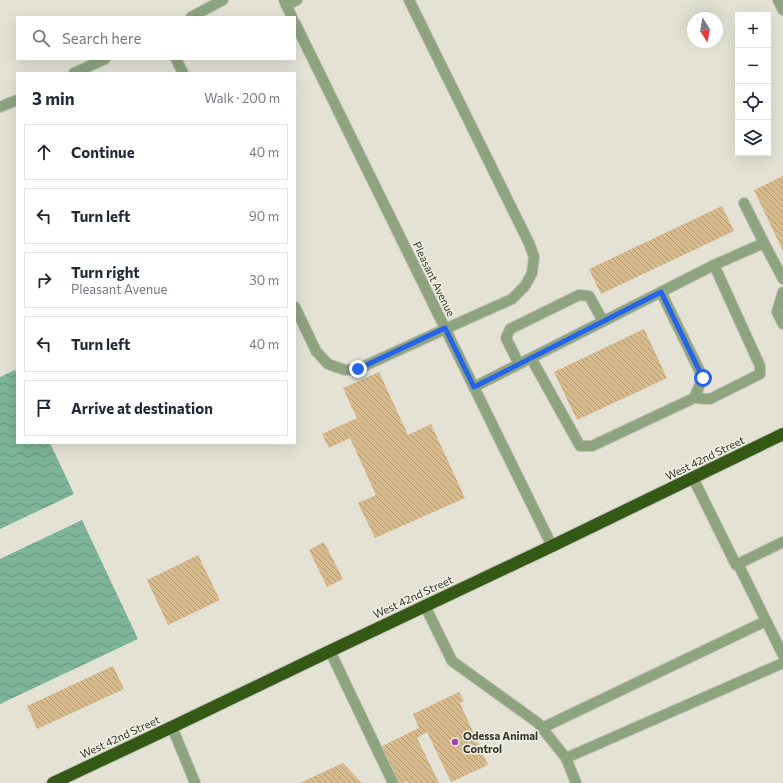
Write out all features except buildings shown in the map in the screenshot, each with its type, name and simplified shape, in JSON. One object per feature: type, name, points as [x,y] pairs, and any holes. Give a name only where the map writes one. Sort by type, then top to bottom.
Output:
[{"type":"highway","name":"West 42nd Street","points":[[53,783],[552,546],[783,434]]},
{"type":"street","points":[[193,16],[223,0]]},
{"type":"street","points":[[292,16],[285,3],[298,0]]},
{"type":"street","points":[[296,309],[316,351],[328,364],[345,370],[358,369],[445,328],[512,300],[525,286],[532,273],[534,258],[529,243],[409,0]]},
{"type":"street","points":[[778,0],[783,10]]},
{"type":"street","name":"Pleasant Avenue","points":[[296,25],[552,546]]},
{"type":"street","points":[[76,72],[102,60]]},
{"type":"street","points":[[176,60],[182,72]]},
{"type":"street","points":[[0,107],[16,100]]},
{"type":"street","points":[[744,203],[783,279]]},
{"type":"street","points":[[474,387],[714,265],[764,242]]},
{"type":"street","points":[[531,358],[580,446],[592,446],[694,398],[710,399],[760,374],[760,366],[714,265]]},
{"type":"street","points":[[661,292],[703,378],[694,398]]},
{"type":"street","points":[[782,319],[777,312],[783,292]]},
{"type":"street","points":[[519,364],[506,338],[510,329],[579,295],[589,296],[603,321]]},
{"type":"street","points":[[693,478],[736,565],[738,564],[783,656]]},
{"type":"street","points":[[738,564],[783,542]]},
{"type":"street","points":[[425,606],[452,661],[538,723],[566,758],[576,783]]},
{"type":"street","points":[[542,728],[766,621]]},
{"type":"street","points":[[330,651],[393,783]]},
{"type":"street","points":[[566,758],[783,663]]},
{"type":"street","points":[[172,727],[195,783]]},
{"type":"water","points":[[15,370],[16,372],[16,444],[50,444],[74,494],[0,529],[0,377]]},
{"type":"water","points":[[82,520],[138,639],[0,704],[0,559]]},
{"type":"place","name":"Odessa Animal Control","points":[[455,742]]},
{"type":"route","points":[[358,369],[445,328],[474,387],[661,292],[703,378]]}]
